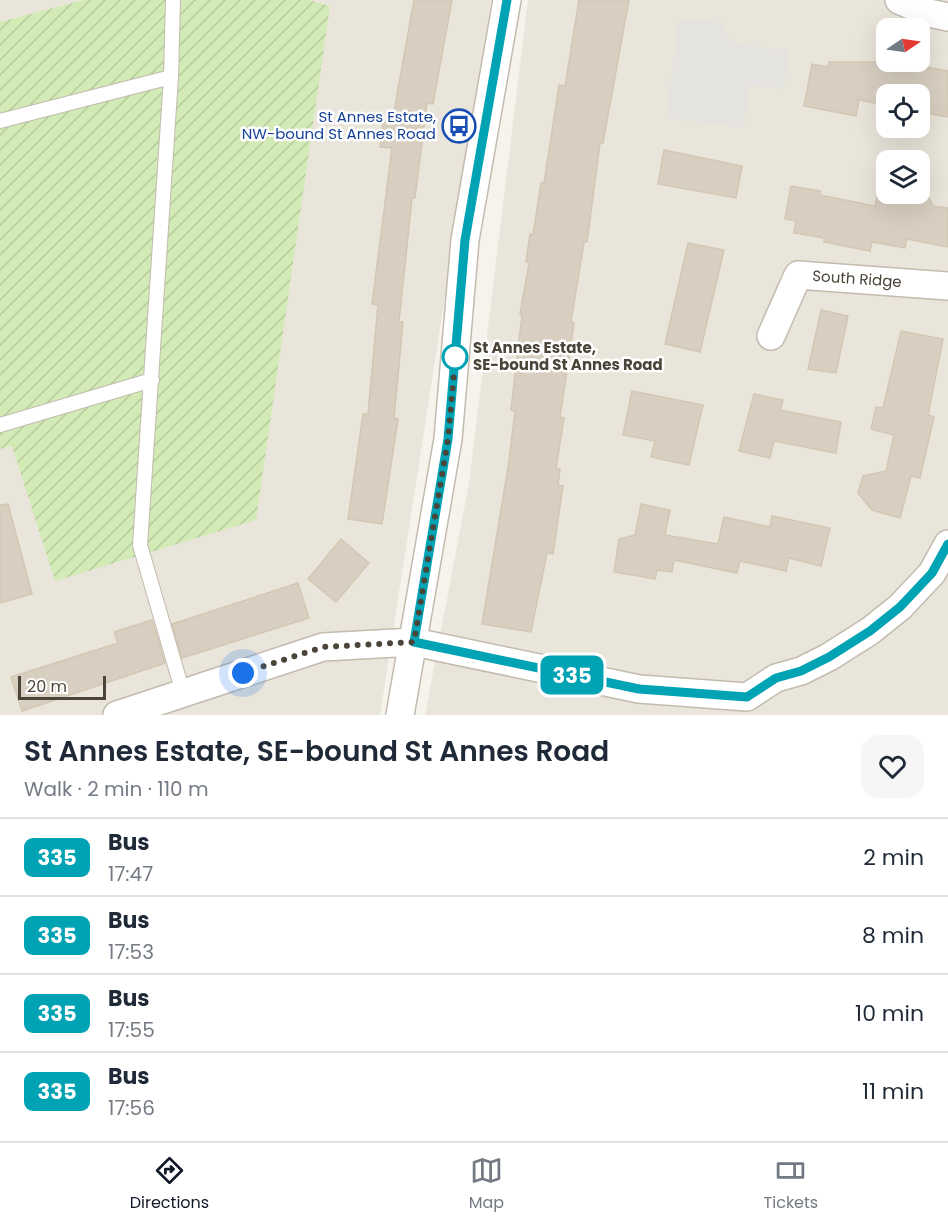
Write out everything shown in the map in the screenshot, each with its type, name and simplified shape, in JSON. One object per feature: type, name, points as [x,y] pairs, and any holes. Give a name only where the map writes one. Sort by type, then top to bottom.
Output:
[{"type":"street","points":[[400,715],[448,439],[465,240],[507,0]]},
{"type":"street","points":[[899,0],[929,13],[948,17]]},
{"type":"street","name":"South Ridge","points":[[771,336],[798,275],[948,286]]},
{"type":"street","points":[[117,715],[323,647],[414,642],[639,689],[748,706],[776,678],[801,671],[829,657],[870,631],[900,607],[932,573],[948,544]]},
{"type":"lane","points":[[173,0],[171,77],[141,545],[183,693]]},
{"type":"lane","points":[[0,121],[171,77]]},
{"type":"lane","points":[[0,425],[152,380]]},
{"type":"shaded area","points":[[0,0],[83,0],[0,22]]},
{"type":"shaded area","points":[[309,0],[491,0],[380,715],[0,715],[0,449],[12,446],[330,6]]},
{"type":"shaded area","points":[[528,0],[948,0],[948,715],[425,715],[469,483]]},
{"type":"shaded area","points":[[679,18],[721,23],[723,32],[734,44],[789,50],[784,89],[749,85],[744,128],[666,118]]},
{"type":"green space","points":[[83,0],[309,0],[330,6],[256,520],[55,581],[12,446],[0,449],[0,22]]},
{"type":"building","points":[[414,0],[452,0],[433,104],[427,103],[415,198],[412,198],[399,322],[403,322],[394,418],[398,419],[382,524],[348,519],[363,414],[368,414],[378,305],[372,304],[392,148],[380,147],[383,122],[392,123]]},
{"type":"building","points":[[579,0],[629,0],[603,143],[600,143],[587,242],[584,242],[571,322],[574,323],[560,417],[564,418],[556,469],[560,469],[558,485],[563,486],[553,554],[547,553],[531,632],[482,624],[509,461],[515,411],[511,410],[522,315],[520,314],[529,263],[526,262],[530,234],[533,235],[541,183],[544,183],[559,85],[565,86]]},
{"type":"building","points":[[829,62],[876,62],[876,72],[930,72],[930,68],[948,71],[948,117],[930,114],[930,84],[876,84],[876,103],[859,100],[856,116],[804,106],[812,64],[828,67]]},
{"type":"building","points":[[664,150],[742,166],[736,198],[658,184]]},
{"type":"building","points":[[791,186],[820,191],[820,195],[875,206],[876,201],[876,204],[930,204],[930,200],[933,206],[948,208],[948,247],[907,239],[905,248],[872,242],[870,251],[824,242],[824,238],[794,233],[796,221],[785,219]]},
{"type":"building","points":[[688,243],[724,250],[700,352],[665,344]]},
{"type":"building","points":[[821,310],[848,316],[836,373],[808,369]]},
{"type":"building","points":[[901,331],[943,339],[928,415],[934,417],[920,478],[911,476],[900,518],[872,510],[858,493],[863,476],[886,471],[894,435],[871,429],[876,407],[883,408]]},
{"type":"building","points":[[632,391],[703,405],[689,465],[651,457],[655,441],[623,435]]},
{"type":"building","points":[[754,394],[783,400],[780,410],[841,422],[836,453],[774,441],[770,458],[739,451]]},
{"type":"building","points":[[8,504],[32,594],[0,603],[0,505]]},
{"type":"building","points":[[641,504],[670,510],[665,535],[718,544],[724,517],[770,527],[772,516],[830,528],[821,566],[789,558],[786,571],[740,561],[737,573],[674,560],[672,572],[657,570],[655,579],[614,572],[619,539],[635,535]]},
{"type":"building","points":[[341,539],[369,563],[336,602],[308,579]]},
{"type":"building","points":[[298,583],[309,618],[182,658],[172,624]]},
{"type":"building","points":[[152,620],[165,663],[22,711],[11,677],[118,643],[114,632]]},
{"type":"bus line","name":"335","points":[[507,0],[465,240],[448,439],[414,642],[639,689],[747,697],[776,678],[801,671],[829,657],[870,631],[900,607],[932,573],[948,544]]},
{"type":"place","name":"St Annes Estate, NW-bound St Annes Road","points":[[459,126]]},
{"type":"place","name":"St Annes Estate, SE-bound St Annes Road","points":[[455,357]]},
{"type":"route","points":[[243,673],[323,647],[414,642],[448,439],[456,351],[455,357]]}]
